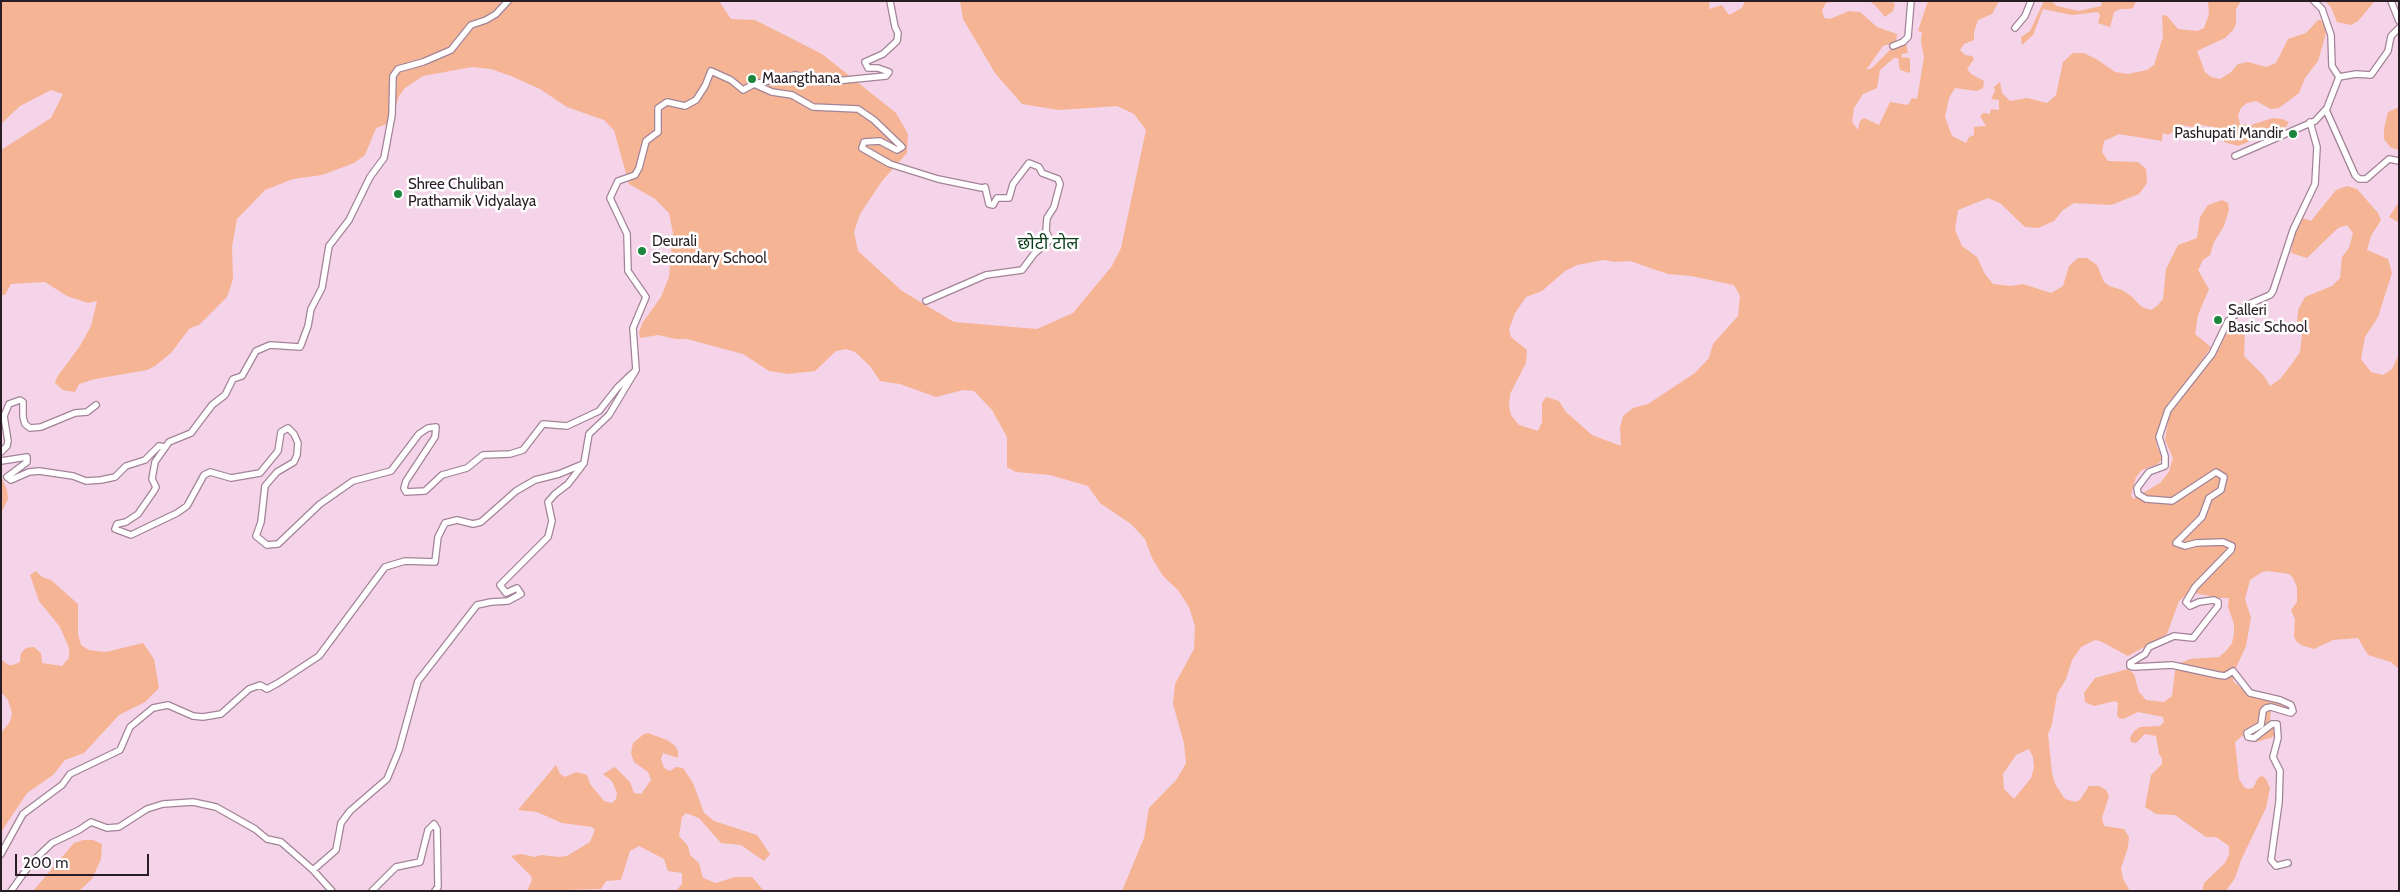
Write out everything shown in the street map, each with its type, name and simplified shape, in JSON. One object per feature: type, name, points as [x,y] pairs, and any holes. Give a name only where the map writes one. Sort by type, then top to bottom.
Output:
[{"type":"street","points":[[508,1],[496,14],[486,20],[470,25],[451,50],[423,62],[398,69],[393,76],[392,115],[384,158],[370,177],[349,220],[329,246],[322,288],[311,309],[308,326],[300,347],[275,344],[259,348],[242,376],[233,379],[224,395],[212,405],[191,433],[171,440],[165,447],[155,462],[152,479],[156,487],[154,491],[138,514],[126,522],[117,524],[116,529],[131,535],[177,513],[187,506],[200,481],[210,472],[231,478],[260,473],[278,451],[281,432],[290,429],[298,443],[297,455],[294,462],[277,472],[265,486],[261,522],[256,536],[264,544],[274,545],[288,537],[320,504],[353,481],[391,471],[419,434],[428,428],[436,427],[435,437],[406,481],[404,488],[406,492],[425,491],[442,475],[467,468],[484,455],[510,454],[523,450],[543,424],[567,426],[599,411],[618,387],[636,370]]},
{"type":"street","points":[[313,870],[336,850],[341,823],[350,811],[387,779],[399,750],[418,681],[477,605],[508,601],[521,594],[517,588],[506,593],[500,585],[548,537],[552,522],[548,502],[568,484],[584,463],[589,434],[609,415],[636,370],[633,328],[646,298],[628,271],[627,234],[610,198],[618,181],[635,175],[639,168],[646,141],[658,132],[658,108],[667,102],[685,106],[696,100],[705,86],[711,71],[731,80],[743,90],[754,84],[796,75],[825,82],[886,76],[888,72],[878,68],[868,68],[865,62],[883,54],[897,42],[898,33],[894,27],[890,1]]},
{"type":"street","points":[[1893,46],[1907,39],[1911,1]]},
{"type":"street","points":[[2016,28],[2025,16],[2030,1]]},
{"type":"street","points":[[2314,1],[2322,9],[2331,35],[2332,66],[2339,77]]},
{"type":"street","points":[[2391,1],[2399,21]]},
{"type":"street","points":[[2339,77],[2356,74],[2371,75],[2388,52],[2392,36],[2399,28]]},
{"type":"street","points":[[2235,156],[2310,122],[2326,110],[2339,77]]},
{"type":"street","points":[[754,84],[772,92],[792,95],[813,106],[858,109],[874,120],[902,147],[897,150],[880,141],[864,142],[862,148],[890,164],[938,179],[985,187],[989,204],[993,205],[997,198],[1009,198],[1013,184],[1028,163],[1039,167],[1042,173],[1058,179],[1060,184],[1054,207],[1047,218],[1046,231],[1050,240],[1034,254],[1022,270],[986,275],[926,301]]},
{"type":"street","points":[[2326,110],[2355,175],[2360,179],[2366,179],[2389,159],[2399,161]]},
{"type":"street","points":[[2288,863],[2276,866],[2271,860],[2279,802],[2280,771],[2273,757],[2278,738],[2277,724],[2272,724],[2254,738],[2248,737],[2247,733],[2261,725],[2263,711],[2266,708],[2271,706],[2291,713],[2293,711],[2291,705],[2280,700],[2250,693],[2233,671],[2225,676],[2172,665],[2134,667],[2130,666],[2130,663],[2145,654],[2149,647],[2174,636],[2193,638],[2218,606],[2218,602],[2214,600],[2199,602],[2190,606],[2186,602],[2199,582],[2231,550],[2232,546],[2223,542],[2196,543],[2185,546],[2176,543],[2202,517],[2209,498],[2221,490],[2224,478],[2216,472],[2172,501],[2146,499],[2138,494],[2138,488],[2149,472],[2165,466],[2165,456],[2159,437],[2168,410],[2212,354],[2228,321],[2247,305],[2270,295],[2273,291],[2293,230],[2315,184],[2316,147],[2310,122]]},
{"type":"street","points":[[1,452],[7,446],[8,441],[4,416],[10,404],[20,400],[23,402],[23,417],[25,424],[30,428],[41,427],[75,413],[87,412],[96,405]]},
{"type":"street","points":[[1,461],[27,457],[27,462],[7,477],[11,480],[29,472],[39,471],[73,476],[86,481],[101,480],[115,477],[126,466],[145,460],[159,446],[165,447]]},
{"type":"street","points":[[1,854],[23,814],[62,785],[70,774],[110,757],[120,750],[130,727],[153,708],[168,705],[193,716],[203,717],[221,714],[249,689],[260,685],[267,689],[278,683],[319,656],[384,567],[405,561],[435,562],[438,536],[446,524],[457,520],[474,524],[481,522],[516,491],[535,480],[558,474],[584,463]]},
{"type":"street","points":[[11,891],[32,863],[52,843],[91,822],[107,828],[119,827],[147,809],[163,804],[205,803],[216,807],[255,829],[267,839],[281,842],[313,870],[332,891]]},
{"type":"street","points":[[372,891],[396,868],[420,862],[428,830],[434,824],[437,829],[438,887],[435,891]]},
{"type":"shaded area","points":[[1,1],[719,1],[731,19],[755,20],[822,54],[896,113],[908,134],[907,153],[882,181],[860,214],[854,232],[858,251],[902,291],[954,322],[1037,329],[1073,313],[1112,266],[1121,248],[1146,130],[1134,114],[1117,106],[1059,110],[1022,104],[995,73],[963,19],[960,1],[1710,1],[1709,9],[1722,5],[1729,15],[1742,8],[1745,1],[1835,1],[1826,3],[1822,10],[1824,18],[1830,19],[1849,11],[1860,12],[1877,27],[1897,34],[1896,42],[1883,46],[1866,70],[1872,68],[1890,50],[1906,43],[1908,53],[1902,54],[1901,57],[1910,58],[1910,73],[1900,70],[1898,58],[1894,58],[1880,70],[1877,88],[1863,94],[1854,108],[1852,122],[1858,130],[1860,121],[1864,118],[1879,125],[1890,102],[1908,105],[1912,98],[1917,99],[1924,57],[1921,42],[1922,32],[1918,31],[1928,1],[1999,1],[1992,14],[1978,20],[1974,32],[1974,40],[1964,44],[1960,50],[1965,55],[1972,56],[1974,59],[1967,69],[1971,74],[1984,81],[1983,88],[1977,91],[1955,88],[1949,98],[1945,117],[1952,136],[1966,143],[1969,137],[1974,135],[1974,127],[1986,126],[1980,116],[1983,113],[1990,114],[1991,109],[1999,110],[1999,100],[1991,99],[1995,91],[1994,87],[2000,82],[2002,93],[2010,101],[2027,98],[2047,103],[2056,95],[2063,62],[2073,53],[2084,53],[2115,72],[2128,74],[2147,70],[2154,65],[2163,37],[2162,15],[2167,16],[2178,29],[2197,31],[2204,28],[2209,14],[2208,1],[2241,1],[2236,9],[2236,24],[2233,30],[2225,38],[2197,51],[2205,72],[2211,77],[2220,79],[2230,73],[2238,64],[2248,62],[2266,67],[2276,63],[2288,39],[2306,33],[2318,20],[2321,20],[2325,26],[2326,33],[2318,61],[2305,78],[2299,93],[2279,108],[2271,109],[2256,101],[2247,103],[2241,108],[2238,115],[2240,124],[2251,125],[2273,118],[2289,122],[2286,127],[2258,132],[2248,142],[2238,146],[2224,142],[2223,133],[2213,127],[2201,125],[2192,127],[2182,125],[2168,135],[2163,133],[2162,141],[2119,134],[2104,141],[2102,152],[2108,161],[2138,162],[2146,169],[2147,183],[2139,194],[2111,205],[2074,203],[2063,210],[2054,221],[2038,228],[2025,227],[2000,203],[1988,198],[1958,210],[1955,230],[1962,246],[1977,257],[1985,274],[1993,284],[2011,286],[2023,284],[2051,293],[2063,286],[2069,266],[2078,258],[2087,258],[2097,265],[2104,282],[2109,286],[2122,290],[2142,307],[2151,310],[2163,299],[2166,269],[2178,245],[2197,238],[2200,217],[2208,205],[2222,200],[2228,203],[2229,210],[2224,226],[2214,242],[2210,255],[2203,260],[2198,270],[2209,289],[2198,315],[2195,334],[2211,347],[2181,390],[2168,403],[2157,432],[2156,443],[2162,459],[2158,464],[2142,470],[2136,477],[2131,495],[2133,499],[2160,483],[2169,472],[2173,458],[2165,440],[2169,415],[2218,350],[2232,322],[2242,327],[2245,331],[2244,356],[2264,376],[2270,386],[2280,379],[2291,365],[2300,352],[2302,335],[2297,324],[2298,310],[2305,297],[2332,286],[2340,278],[2342,257],[2349,248],[2353,233],[2347,225],[2338,228],[2307,258],[2291,253],[2294,234],[2303,218],[2311,221],[2336,190],[2347,186],[2357,189],[2378,213],[2381,220],[2371,236],[2367,250],[2388,259],[2392,273],[2378,317],[2365,337],[2361,359],[2371,372],[2383,375],[2392,369],[2399,354],[2399,669],[2391,662],[2368,655],[2358,638],[2333,640],[2314,649],[2301,645],[2294,636],[2295,619],[2291,610],[2297,602],[2297,587],[2293,578],[2289,574],[2268,571],[2262,572],[2250,580],[2245,599],[2251,618],[2246,646],[2234,672],[2233,681],[2248,694],[2274,700],[2290,708],[2289,713],[2284,714],[2271,710],[2270,719],[2276,732],[2273,737],[2256,742],[2242,736],[2235,742],[2239,779],[2244,787],[2248,789],[2253,788],[2258,778],[2262,776],[2266,779],[2270,788],[2266,808],[2241,860],[2235,878],[2226,891],[2202,891],[2204,883],[2225,863],[2229,855],[2229,846],[2216,837],[2206,837],[2175,815],[2156,814],[2145,807],[2151,775],[2162,764],[2162,758],[2159,754],[2156,736],[2145,734],[2136,743],[2131,742],[2130,738],[2134,731],[2140,727],[2160,726],[2164,722],[2163,717],[2138,712],[2123,719],[2117,715],[2118,703],[2115,701],[2094,706],[2085,702],[2084,693],[2095,678],[2128,669],[2134,674],[2139,692],[2146,700],[2164,702],[2172,696],[2175,671],[2181,663],[2190,659],[2219,657],[2226,651],[2232,643],[2234,634],[2234,624],[2228,607],[2229,598],[2219,598],[2190,592],[2179,601],[2167,634],[2128,656],[2095,640],[2081,647],[2072,660],[2066,679],[2057,694],[2052,724],[2048,734],[2052,773],[2055,784],[2065,799],[2075,802],[2080,800],[2089,786],[2099,786],[2106,790],[2109,796],[2102,818],[2104,826],[2124,829],[2129,837],[2128,847],[2121,868],[2123,879],[2130,891],[1122,891],[1144,838],[1149,808],[1177,779],[1186,763],[1184,743],[1173,704],[1175,684],[1194,649],[1195,626],[1189,607],[1178,590],[1163,576],[1152,558],[1145,539],[1131,524],[1100,503],[1088,486],[1050,475],[1016,472],[1007,467],[1007,437],[992,410],[974,391],[963,390],[936,397],[900,384],[880,381],[870,366],[855,352],[846,349],[836,351],[815,371],[788,374],[769,371],[743,354],[687,339],[676,339],[658,335],[640,338],[639,332],[643,322],[661,297],[669,277],[673,233],[669,213],[655,199],[629,184],[614,130],[604,120],[567,107],[540,89],[491,69],[472,67],[423,76],[405,88],[399,96],[390,123],[376,128],[365,155],[354,163],[322,175],[293,179],[265,190],[237,219],[232,247],[233,279],[227,297],[199,325],[190,328],[171,353],[147,370],[95,379],[79,384],[75,392],[63,390],[55,383],[57,377],[80,346],[91,326],[97,301],[88,303],[67,296],[45,282],[11,284],[5,295],[1,295],[1,150],[51,118],[63,94],[51,90],[20,106],[1,124]],"holes":[[[1603,260],[1616,262],[1630,261],[1668,274],[1691,276],[1734,285],[1740,296],[1738,316],[1713,344],[1709,358],[1695,373],[1648,404],[1633,408],[1623,416],[1620,428],[1621,446],[1592,435],[1566,412],[1559,401],[1546,397],[1542,403],[1542,422],[1538,431],[1519,425],[1511,415],[1509,407],[1510,394],[1526,363],[1527,350],[1511,337],[1509,330],[1515,313],[1526,297],[1542,291],[1565,271],[1577,265]],[[2029,749],[2033,757],[2034,768],[2031,778],[2014,799],[2004,789],[2003,774],[2016,755]]]},
{"type":"shaded area","points":[[1869,1],[1892,1],[1895,4],[1893,11],[1885,17]]},
{"type":"shaded area","points":[[2044,1],[2051,1],[2057,6],[2079,11],[2101,6],[2102,1],[2136,1],[2133,8],[2120,9],[2114,12],[2110,27],[2098,23],[2100,15],[2098,12],[2072,15],[2043,9],[2033,35],[2022,45],[2021,37],[2030,31]]},
{"type":"shaded area","points":[[2325,1],[2375,1],[2358,21],[2351,25],[2337,22],[2331,7]]},
{"type":"shaded area","points":[[2399,107],[2399,150],[2390,147],[2384,139],[2384,129],[2388,112]]},
{"type":"shaded area","points":[[2399,202],[2399,222],[2398,222],[2389,217]]},
{"type":"shaded area","points":[[1,476],[7,490],[8,499],[1,513]]},
{"type":"shaded area","points":[[36,571],[42,577],[51,580],[78,604],[78,634],[81,645],[89,650],[106,652],[143,643],[154,659],[159,688],[145,702],[119,715],[84,753],[65,760],[53,775],[27,793],[1,832],[1,733],[10,722],[12,713],[8,700],[1,692],[1,659],[8,665],[13,665],[20,662],[21,653],[26,648],[34,647],[41,653],[42,663],[62,666],[69,658],[69,648],[60,627],[39,601],[30,575]]},
{"type":"shaded area","points":[[648,733],[667,740],[675,746],[678,751],[678,758],[663,753],[661,759],[664,768],[670,771],[676,767],[683,768],[693,783],[704,813],[714,821],[757,835],[770,854],[764,861],[741,845],[721,843],[699,818],[686,813],[682,817],[679,836],[688,846],[690,855],[699,863],[703,878],[716,883],[735,877],[752,877],[764,891],[676,891],[682,884],[682,873],[668,871],[664,859],[639,846],[630,851],[621,880],[606,881],[601,889],[527,891],[532,880],[531,876],[511,856],[521,854],[535,857],[541,855],[567,856],[590,842],[595,830],[592,827],[562,823],[537,812],[518,810],[556,765],[560,774],[565,777],[576,772],[587,775],[590,784],[604,801],[612,803],[616,799],[617,793],[612,781],[603,774],[615,767],[630,782],[634,793],[641,794],[651,780],[648,772],[634,762],[631,753],[633,743]]},
{"type":"shaded area","points":[[83,840],[93,840],[102,844],[101,859],[92,879],[79,891],[33,891],[74,843]]},
{"type":"place","name":"Maangthana","points":[[752,79]]},
{"type":"place","name":"Pashupati Mandir","points":[[2293,134]]},
{"type":"place","name":"Shree Chuliban Prathamik Vidyalaya","points":[[398,194]]},
{"type":"place","name":"Deurali Secondary School","points":[[642,251]]},
{"type":"place","name":"Salleri Basic School","points":[[2218,320]]},
{"type":"district","name":"छोटी टोल","points":[[1048,244]]}]
